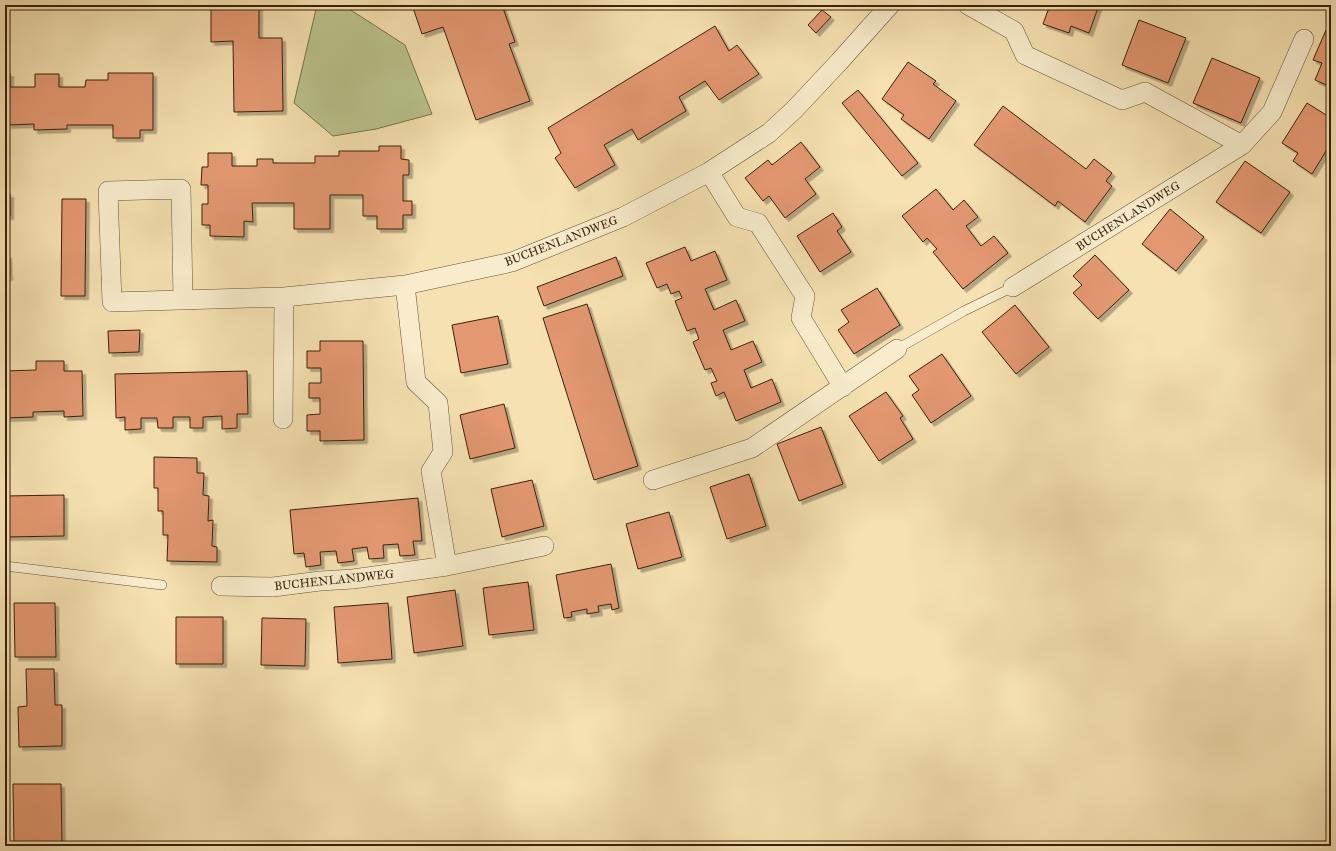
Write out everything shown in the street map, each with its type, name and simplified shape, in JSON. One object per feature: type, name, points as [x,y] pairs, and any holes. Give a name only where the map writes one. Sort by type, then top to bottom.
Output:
[{"type":"street","name":"BUCHENLANDWEG","points":[[182,299],[181,189],[108,192],[112,302],[284,297],[405,284],[512,262],[623,217],[709,172],[768,133],[794,110],[879,20],[890,5]]},
{"type":"street","points":[[968,5],[1014,31],[1025,54],[1122,100],[1145,92],[1242,145]]},
{"type":"street","name":"BUCHENLANDWEG","points":[[1013,287],[1242,145],[1272,112],[1304,39]]},
{"type":"street","points":[[709,172],[737,217],[758,223],[805,296],[801,318],[843,387]]},
{"type":"street","points":[[405,284],[416,382],[438,403],[443,452],[432,471],[447,566]]},
{"type":"street","points":[[283,419],[284,297]]},
{"type":"street","points":[[652,480],[752,448],[897,349]]},
{"type":"street","name":"BUCHENLANDWEG","points":[[221,586],[273,587],[320,581],[353,579],[447,566],[544,546]]},
{"type":"lane","points":[[897,349],[964,311],[1013,287]]},
{"type":"lane","points":[[5,566],[162,585]]},
{"type":"green space","points":[[317,5],[343,5],[405,45],[432,114],[376,129],[333,136],[294,103]]},
{"type":"building","points":[[211,5],[259,5],[259,38],[282,38],[283,111],[234,112],[233,41],[211,42]]},
{"type":"building","points":[[412,5],[502,5],[515,42],[509,44],[530,101],[476,120],[443,27],[422,34]]},
{"type":"building","points":[[1050,5],[1099,5],[1089,33],[1071,26],[1069,33],[1043,24]]},
{"type":"building","points":[[822,10],[831,17],[816,33],[808,25]]},
{"type":"building","points":[[1139,20],[1186,38],[1168,83],[1122,65]]},
{"type":"building","points":[[715,26],[729,51],[737,45],[759,74],[719,100],[705,81],[679,97],[686,111],[638,140],[632,129],[604,145],[615,165],[575,188],[555,158],[561,153],[548,128]]},
{"type":"building","points":[[1326,30],[1331,32],[1331,87],[1315,80],[1322,63],[1313,60]]},
{"type":"building","points":[[1212,58],[1260,78],[1241,123],[1193,103]]},
{"type":"building","points":[[908,62],[936,81],[933,84],[956,101],[929,139],[901,119],[904,115],[882,99]]},
{"type":"building","points":[[5,73],[10,73],[10,87],[35,87],[35,74],[59,74],[59,87],[85,87],[86,80],[108,80],[108,73],[153,73],[153,130],[140,130],[140,138],[113,138],[113,125],[67,125],[67,129],[34,130],[34,124],[8,125],[8,120],[5,120]]},
{"type":"building","points":[[858,90],[918,163],[902,176],[842,103]]},
{"type":"building","points":[[1307,103],[1331,118],[1331,143],[1312,174],[1293,161],[1298,153],[1282,143]]},
{"type":"building","points":[[1003,106],[1086,169],[1094,159],[1112,173],[1106,181],[1112,186],[1085,222],[1058,201],[1055,206],[974,145]]},
{"type":"building","points":[[801,142],[820,167],[805,179],[816,194],[785,218],[769,196],[763,201],[745,178],[768,160],[772,165]]},
{"type":"building","points":[[379,146],[401,146],[401,159],[409,160],[409,175],[403,175],[403,201],[412,201],[412,215],[403,215],[403,229],[377,229],[377,216],[363,216],[363,195],[330,195],[330,229],[294,229],[294,203],[252,203],[253,222],[244,221],[244,237],[210,236],[210,225],[202,225],[202,204],[208,204],[208,185],[201,185],[202,167],[208,167],[208,153],[232,153],[232,166],[257,166],[257,159],[273,159],[273,163],[315,163],[315,156],[339,156],[339,151],[379,151]]},
{"type":"building","points":[[1245,161],[1290,192],[1261,233],[1216,202]]},
{"type":"building","points":[[936,189],[953,210],[964,200],[978,217],[966,226],[981,246],[994,236],[1008,253],[963,289],[933,252],[937,249],[927,238],[923,242],[902,216]]},
{"type":"building","points":[[5,194],[10,194],[10,216],[5,216]]},
{"type":"building","points":[[62,199],[86,199],[85,296],[61,296]]},
{"type":"building","points":[[1170,209],[1204,237],[1176,271],[1142,244]]},
{"type":"building","points":[[833,213],[842,227],[837,231],[851,252],[820,272],[797,236]]},
{"type":"building","points":[[685,247],[691,261],[715,251],[727,280],[705,289],[714,310],[736,300],[745,321],[723,330],[731,350],[753,341],[762,362],[744,370],[751,388],[772,379],[781,402],[736,421],[724,392],[716,396],[711,383],[717,381],[711,368],[705,370],[693,342],[699,339],[695,328],[687,331],[675,301],[682,298],[679,291],[671,294],[667,284],[657,288],[646,263]]},
{"type":"building","points":[[5,254],[8,255],[9,277],[5,277]]},
{"type":"building","points":[[1095,255],[1129,290],[1098,319],[1073,293],[1082,285],[1073,276]]},
{"type":"building","points":[[616,257],[623,276],[544,306],[537,287]]},
{"type":"building","points":[[877,288],[900,325],[854,354],[838,330],[849,322],[841,310]]},
{"type":"building","points":[[587,304],[638,466],[594,480],[543,318]]},
{"type":"building","points":[[1015,305],[1049,347],[1016,374],[982,332]]},
{"type":"building","points":[[498,316],[508,364],[461,373],[452,325]]},
{"type":"building","points":[[140,330],[139,352],[109,353],[108,331]]},
{"type":"building","points":[[320,341],[363,341],[364,440],[320,441],[320,431],[307,431],[307,415],[320,414],[320,398],[309,398],[309,383],[321,383],[321,368],[307,368],[307,351],[320,351]]},
{"type":"building","points":[[942,354],[971,396],[931,423],[912,395],[919,390],[909,376]]},
{"type":"building","points":[[36,361],[64,361],[64,371],[82,371],[83,416],[64,417],[64,411],[33,412],[33,417],[5,418],[5,371],[36,370]]},
{"type":"building","points":[[247,371],[248,414],[237,414],[237,428],[222,429],[222,416],[203,417],[203,428],[190,428],[190,417],[173,417],[173,428],[158,428],[157,418],[141,418],[141,429],[125,430],[125,417],[116,418],[115,374]]},
{"type":"building","points":[[886,392],[903,416],[900,418],[913,439],[879,461],[849,416]]},
{"type":"building","points":[[504,404],[515,448],[470,459],[460,415]]},
{"type":"building","points":[[821,427],[843,484],[799,501],[777,444]]},
{"type":"building","points":[[154,457],[197,458],[197,473],[204,473],[203,495],[209,496],[208,521],[213,520],[212,546],[217,547],[217,562],[167,561],[168,535],[163,535],[163,511],[158,511],[158,488],[154,488]]},
{"type":"building","points":[[749,474],[766,526],[727,539],[710,487]]},
{"type":"building","points":[[532,480],[544,526],[502,537],[491,489]]},
{"type":"building","points":[[64,495],[64,536],[5,537],[5,496]]},
{"type":"building","points":[[418,498],[422,541],[413,541],[415,555],[400,556],[398,544],[383,545],[384,558],[369,559],[367,547],[352,549],[354,561],[338,563],[336,551],[320,552],[321,565],[306,567],[304,553],[294,554],[290,510]]},
{"type":"building","points":[[669,512],[682,557],[638,569],[626,524]]},
{"type":"building","points":[[611,564],[619,608],[612,610],[611,604],[598,606],[599,612],[587,614],[587,609],[571,612],[572,617],[564,618],[556,575]]},
{"type":"building","points":[[528,582],[534,630],[489,635],[483,588]]},
{"type":"building","points":[[455,590],[463,646],[414,653],[407,597]]},
{"type":"building","points":[[14,603],[55,603],[56,657],[15,657]]},
{"type":"building","points":[[388,603],[392,659],[338,663],[334,607]]},
{"type":"building","points":[[176,617],[223,617],[223,664],[176,664]]},
{"type":"building","points":[[262,618],[306,619],[305,666],[261,665]]},
{"type":"building","points":[[26,669],[54,669],[55,705],[62,705],[62,746],[19,747],[18,707],[27,706]]},
{"type":"building","points":[[13,784],[61,784],[62,846],[14,846]]}]
